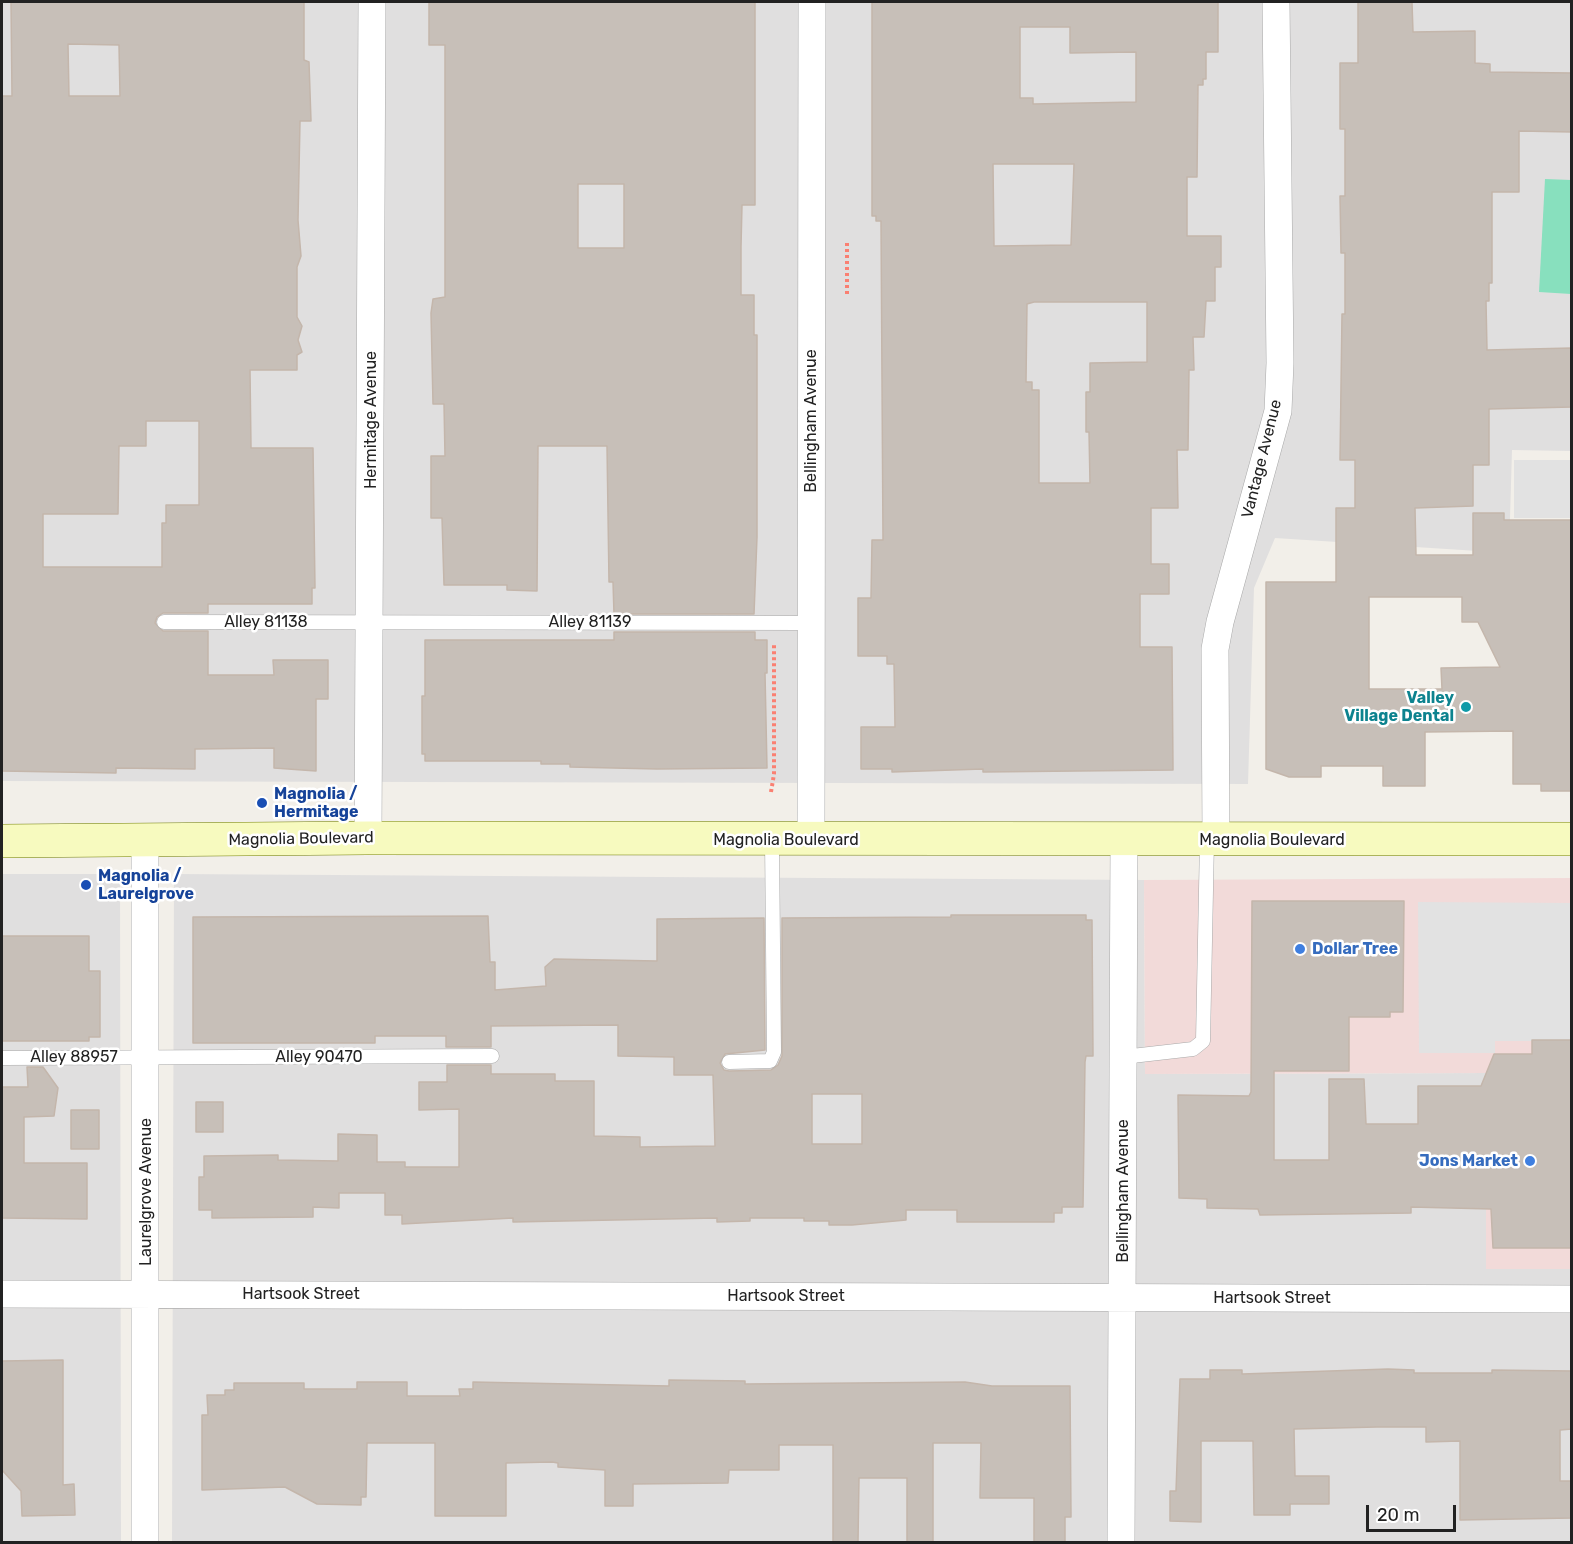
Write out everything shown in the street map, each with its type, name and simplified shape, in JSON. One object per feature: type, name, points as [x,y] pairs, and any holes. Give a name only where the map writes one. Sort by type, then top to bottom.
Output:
[{"type":"main road","name":"Magnolia Boulevard","points":[[2,841],[368,838],[1572,839]]},
{"type":"street","name":"Hermitage Avenue","points":[[368,838],[372,2]]},
{"type":"street","name":"Bellingham Avenue","points":[[811,840],[812,2]]},
{"type":"street","name":"Vantage Avenue","points":[[1211,840],[1215,649],[1220,622],[1278,411],[1280,363],[1276,2]]},
{"type":"street","name":"Bellingham Avenue","points":[[1121,1542],[1124,840]]},
{"type":"street","name":"Laurelgrove Avenue","points":[[145,841],[145,1542]]},
{"type":"street","name":"Hartsook Street","points":[[2,1294],[1572,1299]]},
{"type":"lane","name":"Alley 81138","points":[[164,622],[369,621]]},
{"type":"lane","name":"Alley 81139","points":[[369,621],[811,623]]},
{"type":"lane","points":[[729,1062],[770,1061],[774,1052],[772,840]]},
{"type":"lane","points":[[1123,1057],[1193,1049],[1203,1041],[1211,840]]},
{"type":"lane","name":"Alley 90470","points":[[146,1057],[492,1056]]},
{"type":"lane","name":"Alley 88957","points":[[2,1058],[146,1057]]},
{"type":"path","points":[[847,243],[847,295]]},
{"type":"path","points":[[771,792],[774,774],[774,622]]},
{"type":"shaded area","points":[[2,2],[1571,2],[1571,451],[1512,450],[1509,553],[1275,538],[1254,588],[1248,784],[2,781]]},
{"type":"shaded area","points":[[1514,460],[1571,460],[1571,518],[1514,518]]},
{"type":"shaded area","points":[[2,874],[120,874],[121,1542],[2,1542]]},
{"type":"shaded area","points":[[174,874],[1144,880],[1145,1074],[1486,1073],[1486,1269],[1571,1269],[1571,1542],[172,1542]]},
{"type":"shaded area","points":[[1571,878],[1571,1269],[1486,1269],[1486,1073],[1145,1074],[1144,880]]},
{"type":"shaded area","points":[[1418,902],[1571,903],[1571,1041],[1495,1041],[1495,1053],[1419,1053]]},
{"type":"green space","points":[[1545,179],[1571,180],[1571,294],[1539,292]]},
{"type":"building","points":[[11,2],[304,2],[304,60],[309,62],[311,121],[300,121],[298,220],[301,256],[297,267],[297,317],[302,326],[298,340],[302,352],[297,355],[297,370],[250,370],[251,448],[313,448],[315,588],[312,588],[312,604],[208,604],[208,613],[163,613],[157,617],[155,623],[163,631],[208,631],[208,675],[274,675],[273,660],[328,660],[328,699],[316,699],[316,771],[274,768],[274,748],[195,749],[195,769],[116,768],[116,773],[2,771],[2,96],[12,96]],"holes":[[[68,44],[119,45],[120,96],[69,96]],[[146,421],[199,421],[199,505],[166,505],[166,523],[162,523],[162,567],[43,567],[43,514],[118,514],[119,446],[146,446]]]},
{"type":"building","points":[[429,2],[755,2],[755,205],[742,205],[741,247],[741,295],[754,295],[754,335],[757,335],[757,537],[754,614],[614,614],[613,582],[609,582],[607,446],[538,446],[537,591],[507,590],[507,585],[444,585],[442,518],[431,518],[431,456],[445,456],[444,404],[433,404],[431,313],[433,299],[445,297],[445,45],[429,45]],"holes":[[[578,184],[624,184],[624,248],[578,248]]]},
{"type":"building","points":[[872,2],[1218,2],[1218,52],[1206,52],[1206,79],[1203,79],[1203,85],[1198,85],[1197,177],[1187,177],[1187,236],[1221,236],[1221,267],[1215,267],[1215,301],[1206,301],[1204,337],[1193,337],[1194,370],[1189,370],[1188,450],[1177,450],[1178,508],[1151,508],[1151,564],[1169,564],[1169,594],[1140,594],[1140,647],[1172,647],[1173,770],[983,772],[983,769],[892,772],[892,769],[861,769],[861,727],[895,727],[894,664],[887,664],[887,656],[858,656],[858,598],[871,598],[872,540],[883,540],[881,221],[876,221],[876,216],[872,216]],"holes":[[[1020,27],[1070,27],[1070,53],[1136,52],[1136,102],[1033,104],[1033,98],[1020,98]],[[993,164],[1074,164],[1071,245],[994,246]],[[1034,302],[1147,302],[1147,362],[1090,363],[1090,392],[1086,392],[1090,483],[1039,483],[1039,390],[1032,390],[1032,382],[1026,382],[1027,304]]]},
{"type":"building","points":[[1358,2],[1412,2],[1413,32],[1475,31],[1475,63],[1490,64],[1490,72],[1572,73],[1572,132],[1519,131],[1519,192],[1492,192],[1492,283],[1489,283],[1489,301],[1486,301],[1487,350],[1572,348],[1572,407],[1489,409],[1489,465],[1473,465],[1473,506],[1415,508],[1416,555],[1473,555],[1473,513],[1504,513],[1504,520],[1572,520],[1572,791],[1541,791],[1541,784],[1513,784],[1513,731],[1425,732],[1425,786],[1383,786],[1383,766],[1321,766],[1321,777],[1289,777],[1266,769],[1266,582],[1336,582],[1336,508],[1355,508],[1355,460],[1340,460],[1345,253],[1341,253],[1340,196],[1345,196],[1345,129],[1340,129],[1340,63],[1358,63]],"holes":[[[1369,597],[1462,597],[1462,622],[1478,622],[1500,667],[1441,668],[1442,689],[1369,689]]]},
{"type":"building","points":[[614,632],[755,632],[755,640],[767,640],[767,673],[765,673],[767,768],[657,769],[570,767],[570,764],[541,764],[541,761],[425,761],[425,754],[422,754],[422,696],[425,696],[425,640],[614,640]]},
{"type":"building","points":[[1252,901],[1404,901],[1403,1012],[1390,1012],[1390,1017],[1349,1017],[1349,1071],[1274,1071],[1274,1160],[1329,1160],[1329,1079],[1364,1079],[1366,1124],[1418,1124],[1418,1086],[1481,1086],[1494,1054],[1532,1054],[1532,1040],[1572,1040],[1572,1248],[1493,1248],[1491,1209],[1411,1207],[1411,1213],[1260,1215],[1258,1209],[1207,1208],[1207,1199],[1179,1198],[1178,1095],[1249,1096],[1251,1092]]},
{"type":"building","points":[[951,915],[1086,915],[1086,920],[1092,920],[1093,1056],[1086,1056],[1085,1062],[1083,1207],[1062,1207],[1062,1213],[1054,1213],[1054,1222],[957,1222],[957,1210],[906,1210],[906,1220],[852,1225],[829,1225],[829,1221],[804,1221],[804,1218],[750,1218],[750,1221],[717,1222],[717,1218],[513,1222],[513,1218],[402,1224],[402,1215],[385,1215],[385,1193],[339,1193],[339,1208],[313,1207],[313,1217],[212,1218],[212,1210],[199,1210],[199,1177],[204,1177],[204,1156],[278,1155],[278,1160],[338,1161],[338,1134],[377,1135],[377,1162],[405,1162],[405,1167],[459,1167],[459,1109],[419,1110],[419,1082],[447,1082],[447,1065],[491,1065],[491,1074],[555,1074],[555,1081],[594,1081],[594,1136],[640,1137],[640,1147],[715,1146],[713,1075],[674,1075],[674,1057],[618,1056],[618,1025],[491,1026],[491,1047],[446,1047],[446,1036],[375,1036],[375,1043],[193,1043],[193,917],[488,916],[490,962],[495,962],[495,990],[546,986],[545,967],[554,959],[657,961],[657,919],[764,918],[765,1050],[725,1054],[720,1063],[724,1070],[729,1071],[771,1070],[778,1065],[782,1056],[782,918],[951,917]],"holes":[[[812,1094],[862,1094],[862,1144],[812,1144]]]},
{"type":"building","points":[[2,936],[89,936],[89,971],[100,971],[100,1037],[89,1037],[89,1041],[2,1041]]},
{"type":"building","points":[[27,1067],[43,1067],[58,1088],[54,1116],[24,1117],[24,1163],[87,1163],[87,1219],[2,1218],[2,1087],[28,1087]]},
{"type":"building","points":[[196,1102],[223,1102],[223,1132],[196,1132]]},
{"type":"building","points":[[71,1110],[99,1110],[99,1149],[71,1149]]},
{"type":"building","points":[[63,1360],[63,1485],[74,1484],[75,1515],[22,1516],[21,1491],[2,1470],[2,1361]]},
{"type":"building","points":[[1210,1370],[1242,1370],[1242,1374],[1414,1370],[1414,1373],[1492,1373],[1492,1370],[1572,1371],[1572,1429],[1560,1430],[1560,1481],[1572,1481],[1572,1518],[1460,1520],[1460,1441],[1426,1442],[1426,1427],[1377,1427],[1294,1429],[1295,1476],[1329,1476],[1329,1504],[1290,1504],[1290,1515],[1254,1515],[1253,1441],[1201,1441],[1201,1522],[1170,1521],[1170,1491],[1176,1491],[1180,1379],[1210,1379]]},
{"type":"building","points":[[669,1380],[745,1381],[745,1384],[965,1382],[992,1386],[1070,1386],[1071,1517],[1065,1517],[1065,1542],[1034,1542],[1034,1498],[980,1498],[981,1443],[933,1443],[933,1542],[907,1542],[907,1478],[859,1478],[858,1542],[833,1542],[833,1445],[779,1445],[779,1470],[729,1470],[728,1483],[633,1484],[633,1506],[605,1506],[605,1470],[558,1467],[558,1463],[552,1462],[506,1463],[506,1516],[435,1516],[435,1443],[367,1443],[366,1497],[361,1497],[361,1505],[317,1504],[285,1487],[202,1490],[202,1415],[208,1415],[207,1395],[225,1395],[225,1390],[234,1390],[234,1383],[304,1383],[304,1389],[357,1389],[357,1382],[407,1382],[407,1396],[460,1396],[459,1389],[473,1389],[473,1382],[669,1386]]},
{"type":"place","name":"Valley Village Dental","points":[[1466,707]]},
{"type":"place","name":"Magnolia / Hermitage","points":[[262,803]]},
{"type":"place","name":"Magnolia / Laurelgrove","points":[[86,885]]},
{"type":"place","name":"Dollar Tree","points":[[1300,949]]},
{"type":"place","name":"Jons Market","points":[[1530,1161]]}]
